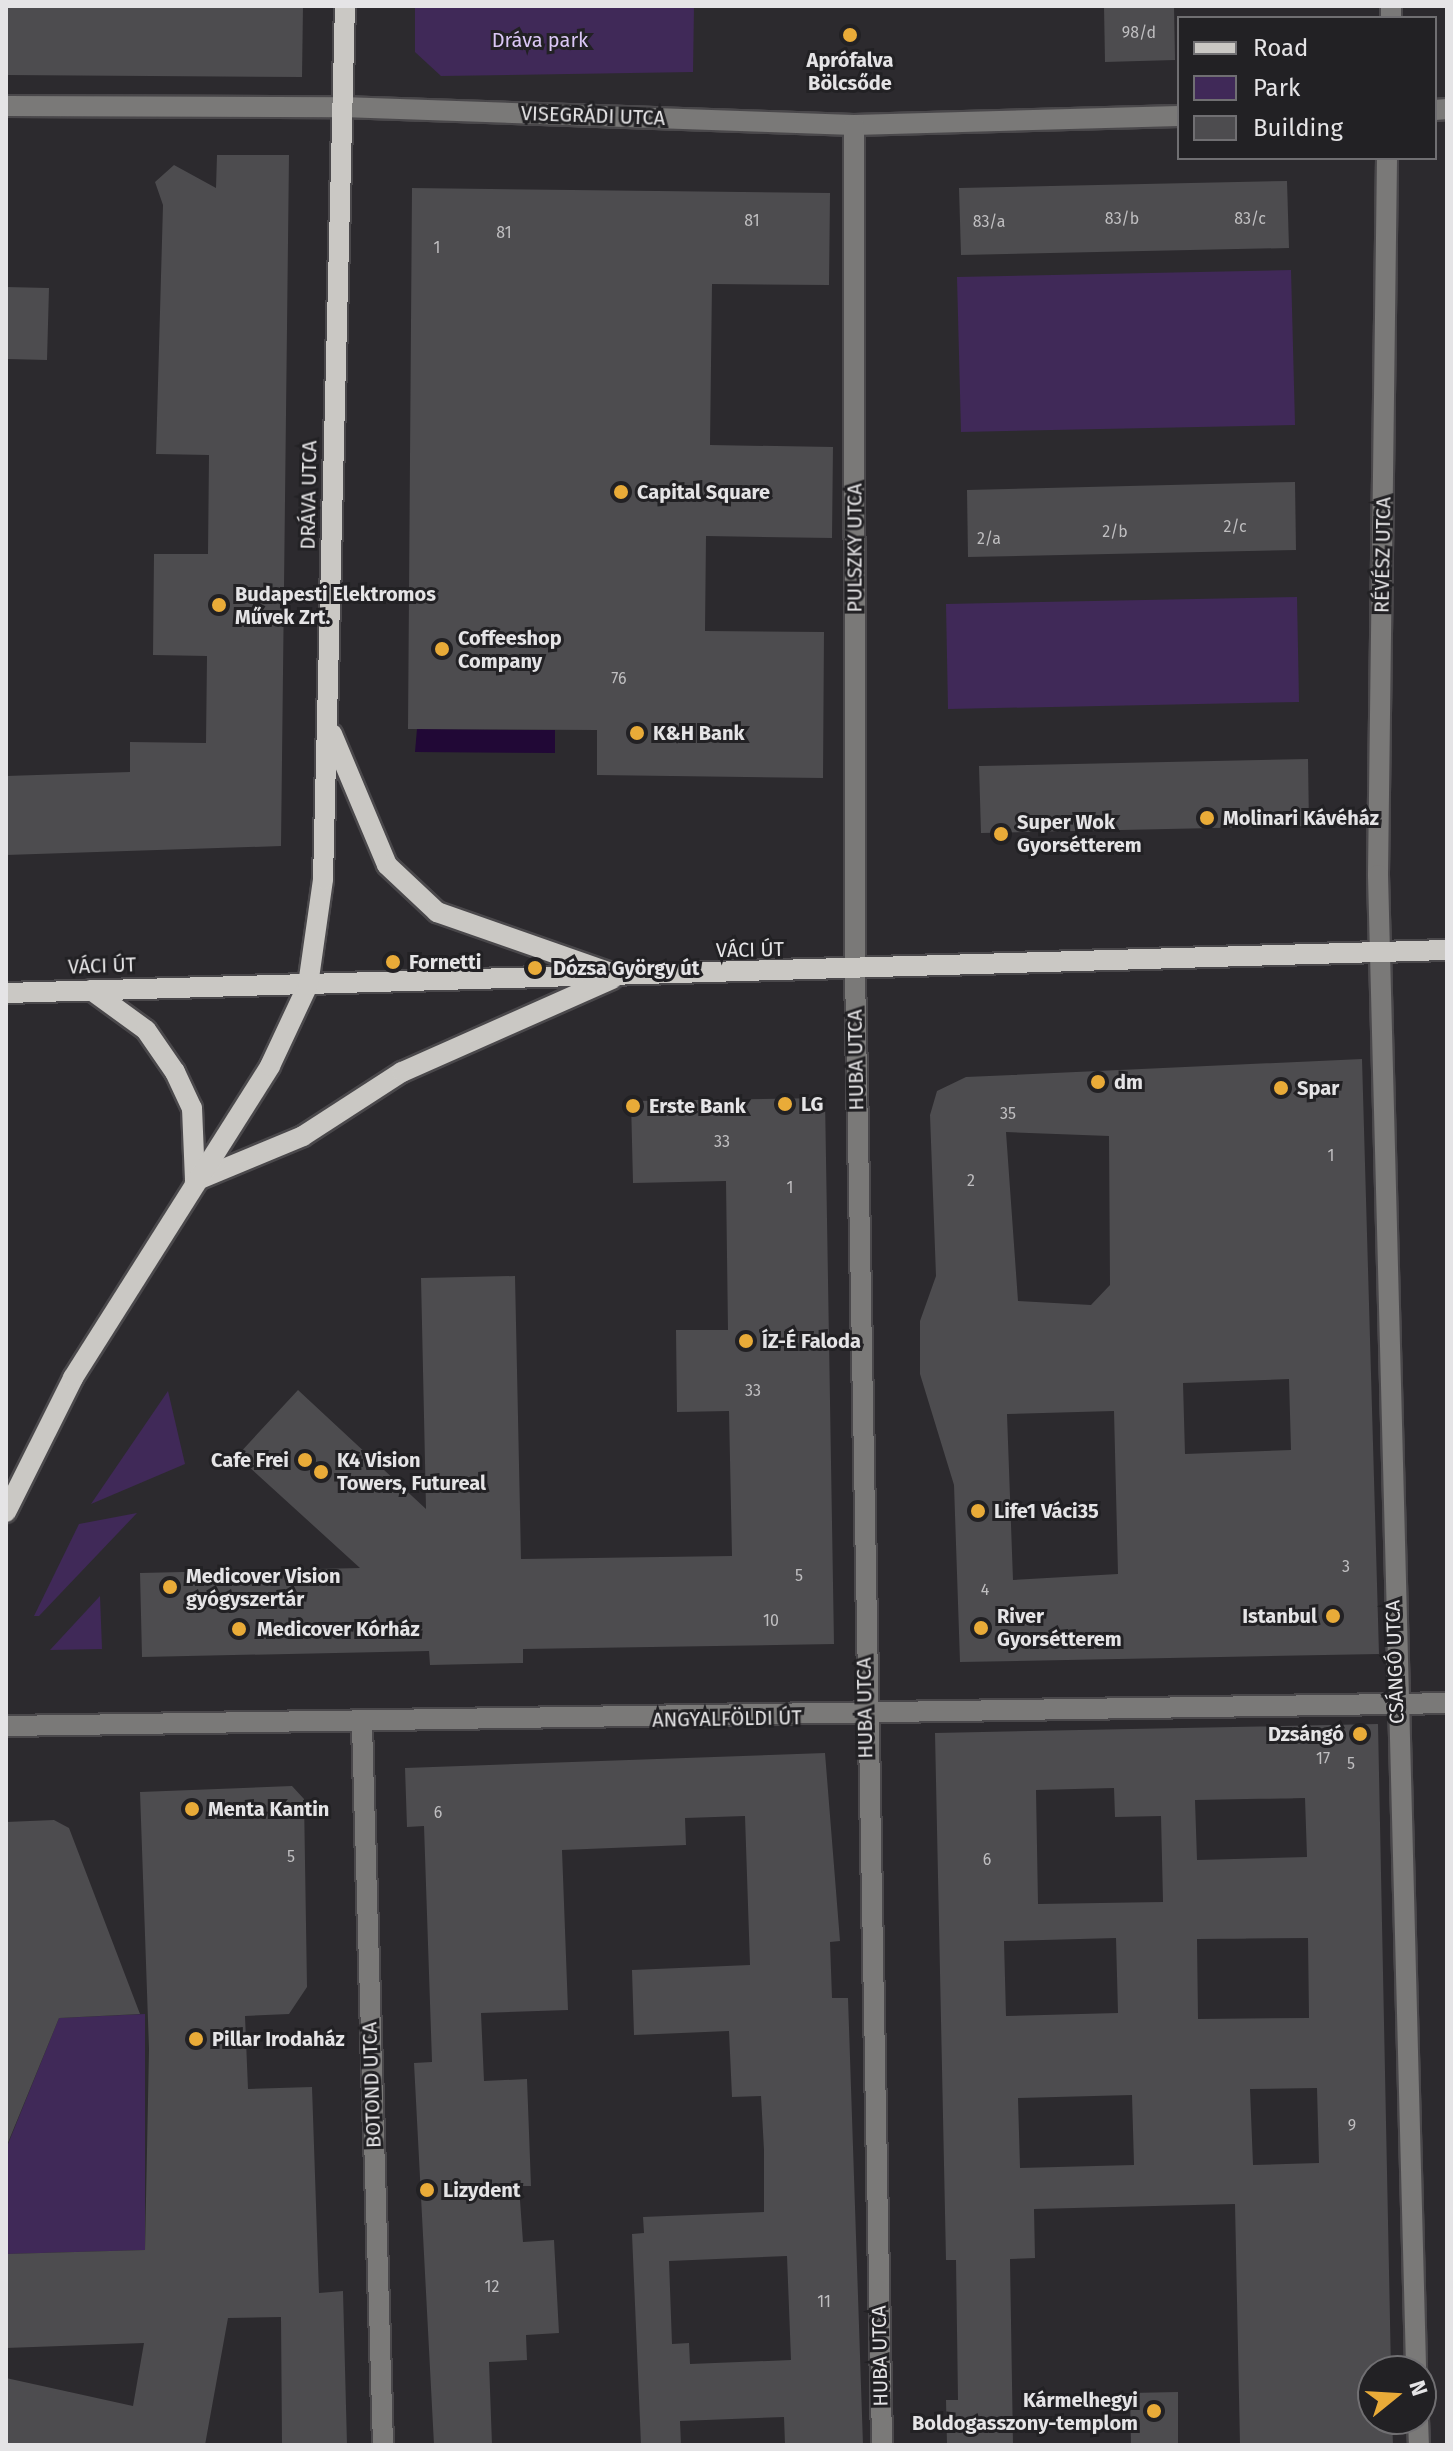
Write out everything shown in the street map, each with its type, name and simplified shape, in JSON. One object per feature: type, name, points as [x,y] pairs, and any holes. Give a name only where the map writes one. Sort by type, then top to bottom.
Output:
[{"type":"main road","name":"DRÁVA UTCA","points":[[308,985],[323,879],[345,6]]},
{"type":"main road","points":[[327,720],[387,865],[437,912],[619,976]]},
{"type":"main road","name":"VÁCI ÚT","points":[[6,993],[855,971],[1447,950]]},
{"type":"main road","points":[[195,1181],[303,1136],[402,1072],[619,976]]},
{"type":"main road","points":[[6,1512],[73,1378],[270,1066],[308,985]]},
{"type":"main road","points":[[91,990],[146,1030],[175,1072],[192,1108],[195,1181]]},
{"type":"street","name":"VISEGRÁDI UTCA","points":[[6,106],[342,107],[854,125],[1177,116]]},
{"type":"street","name":"PULSZKY UTCA","points":[[854,125],[855,971]]},
{"type":"street","name":"RÉVÉSZ UTCA","points":[[1382,952],[1387,160]]},
{"type":"street","name":"CSÁNGÓ UTCA","points":[[1382,952],[1396,1704],[1416,2355]]},
{"type":"street","name":"HUBA UTCA","points":[[855,971],[865,1717],[882,2445]]},
{"type":"street","name":"ANGYALFÖLDI ÚT","points":[[6,1726],[362,1725],[865,1717],[1447,1703]]},
{"type":"street","name":"BOTOND UTCA","points":[[362,1725],[383,2445]]},
{"type":"green space","name":"Dráva park","points":[[415,6],[694,6],[693,72],[441,76],[415,52]]},
{"type":"green space","points":[[1291,270],[1295,425],[961,432],[957,277]]},
{"type":"green space","points":[[1297,597],[1299,702],[948,709],[946,604]]},
{"type":"green space","points":[[168,1391],[185,1464],[91,1504]]},
{"type":"green space","points":[[137,1513],[39,1616],[34,1616],[79,1524]]},
{"type":"green space","points":[[100,1596],[102,1649],[50,1650]]},
{"type":"green space","points":[[145,2014],[145,2250],[6,2254],[6,2149],[59,2018]]},
{"type":"shaded area","points":[[417,729],[555,730],[555,753],[415,752]]},
{"type":"building","points":[[6,6],[303,6],[302,77],[6,75]]},
{"type":"building","points":[[1104,6],[1174,6],[1175,60],[1105,62]]},
{"type":"building","name":"Budapesti Elektromos Művek Zrt.","points":[[217,155],[289,155],[281,846],[6,855],[6,776],[130,772],[130,742],[206,743],[207,656],[153,655],[154,554],[208,554],[209,455],[156,454],[163,205],[155,182],[174,165],[216,188]]},
{"type":"building","points":[[1287,181],[1289,248],[961,255],[959,188]]},
{"type":"building","name":"Capital Square","points":[[412,188],[830,193],[829,285],[712,284],[710,445],[833,447],[832,538],[706,536],[705,631],[824,632],[823,778],[597,775],[597,730],[408,729]]},
{"type":"building","points":[[6,287],[49,288],[47,360],[8,359]]},
{"type":"building","points":[[1295,482],[1296,550],[968,557],[967,490]]},
{"type":"building","points":[[1308,759],[1309,826],[981,833],[979,766]]},
{"type":"building","points":[[1362,1059],[1379,1654],[960,1662],[954,1485],[920,1374],[920,1321],[936,1276],[930,1115],[937,1091],[966,1077]],"holes":[[[1006,1132],[1109,1136],[1110,1285],[1091,1305],[1018,1301]],[[1289,1379],[1291,1450],[1185,1454],[1183,1383]],[[1114,1411],[1118,1574],[1013,1580],[1007,1414]]]},
{"type":"building","points":[[825,1098],[834,1644],[523,1649],[523,1663],[430,1665],[429,1651],[142,1657],[140,1573],[360,1568],[237,1456],[298,1390],[426,1509],[421,1278],[515,1276],[521,1559],[732,1556],[729,1411],[677,1412],[676,1330],[728,1330],[726,1181],[633,1183],[631,1101]]},
{"type":"building","points":[[1378,1724],[1391,2355],[1357,2355],[1357,2435],[1393,2435],[1393,2445],[1240,2445],[1235,2204],[1034,2209],[1035,2258],[1010,2259],[1013,2445],[947,2445],[946,2400],[958,2400],[956,2260],[946,2260],[935,1733]],"holes":[[[1114,1788],[1115,1817],[1161,1816],[1163,1902],[1038,1904],[1036,1790]],[[1305,1798],[1307,1857],[1197,1860],[1195,1800]],[[1116,1938],[1118,2013],[1006,2016],[1004,1941]],[[1308,1938],[1309,2018],[1198,2019],[1197,1939]],[[1317,2088],[1319,2163],[1253,2165],[1250,2089]],[[1132,2095],[1134,2165],[1020,2168],[1018,2098]]]},
{"type":"building","points":[[825,1753],[840,1941],[830,1942],[832,1998],[848,1998],[863,2445],[785,2445],[784,2417],[680,2421],[681,2445],[641,2445],[632,2234],[644,2233],[643,2217],[764,2212],[764,2150],[761,2096],[732,2097],[729,2031],[634,2035],[632,1970],[750,1965],[745,1816],[685,1818],[686,1845],[562,1850],[568,2010],[481,2013],[484,2081],[527,2079],[531,2186],[519,2186],[523,2242],[554,2240],[559,2333],[526,2335],[527,2360],[489,2362],[492,2445],[434,2445],[414,2063],[432,2062],[424,1826],[407,1827],[405,1768]],"holes":[[[787,2256],[791,2360],[690,2364],[689,2343],[672,2344],[669,2261]]]},
{"type":"building","name":"Pillar Irodaház","points":[[292,1786],[304,1799],[307,1987],[289,2014],[245,2016],[248,2089],[312,2087],[319,2293],[343,2291],[347,2445],[282,2445],[281,2317],[228,2318],[205,2445],[6,2445],[6,2378],[133,2406],[144,2343],[6,2348],[6,2254],[145,2250],[149,2049],[140,1792]]},
{"type":"building","points":[[54,1820],[69,1828],[140,2014],[59,2018],[7,2145],[6,1822]]},
{"type":"building","points":[[1178,2392],[1178,2445],[1131,2445],[1130,2393]]},
{"type":"place","name":"Aprófalva Bölcsőde","points":[[850,35]]},
{"type":"place","name":"Capital Square","points":[[621,492]]},
{"type":"place","name":"Budapesti Elektromos Művek Zrt.","points":[[219,605]]},
{"type":"place","name":"Coffeeshop Company","points":[[442,649]]},
{"type":"place","name":"K&H Bank","points":[[637,733]]},
{"type":"place","name":"Molinari Kávéház","points":[[1207,818]]},
{"type":"place","name":"Super Wok Gyorsétterem","points":[[1001,834]]},
{"type":"place","name":"Fornetti","points":[[393,962]]},
{"type":"place","name":"Dózsa György út","points":[[535,968]]},
{"type":"place","name":"dm","points":[[1098,1082]]},
{"type":"place","name":"Spar","points":[[1281,1088]]},
{"type":"place","name":"LG","points":[[785,1104]]},
{"type":"place","name":"Erste Bank","points":[[633,1106]]},
{"type":"place","name":"ÍZ-É Faloda","points":[[746,1341]]},
{"type":"place","name":"Cafe Frei","points":[[305,1460]]},
{"type":"place","name":"K4 Vision Towers, Futureal","points":[[321,1472]]},
{"type":"place","name":"Life1 Váci35","points":[[978,1511]]},
{"type":"place","name":"Medicover Vision gyógyszertár","points":[[170,1587]]},
{"type":"place","name":"Istanbul","points":[[1333,1616]]},
{"type":"place","name":"River Gyorsétterem","points":[[981,1628]]},
{"type":"place","name":"Medicover Kórház","points":[[239,1629]]},
{"type":"place","name":"Dzsángó","points":[[1360,1734]]},
{"type":"place","name":"Menta Kantin","points":[[192,1809]]},
{"type":"place","name":"Pillar Irodaház","points":[[196,2039]]},
{"type":"place","name":"Lizydent","points":[[427,2190]]},
{"type":"place","name":"Kármelhegyi Boldogasszony-templom","points":[[1154,2411]]}]
